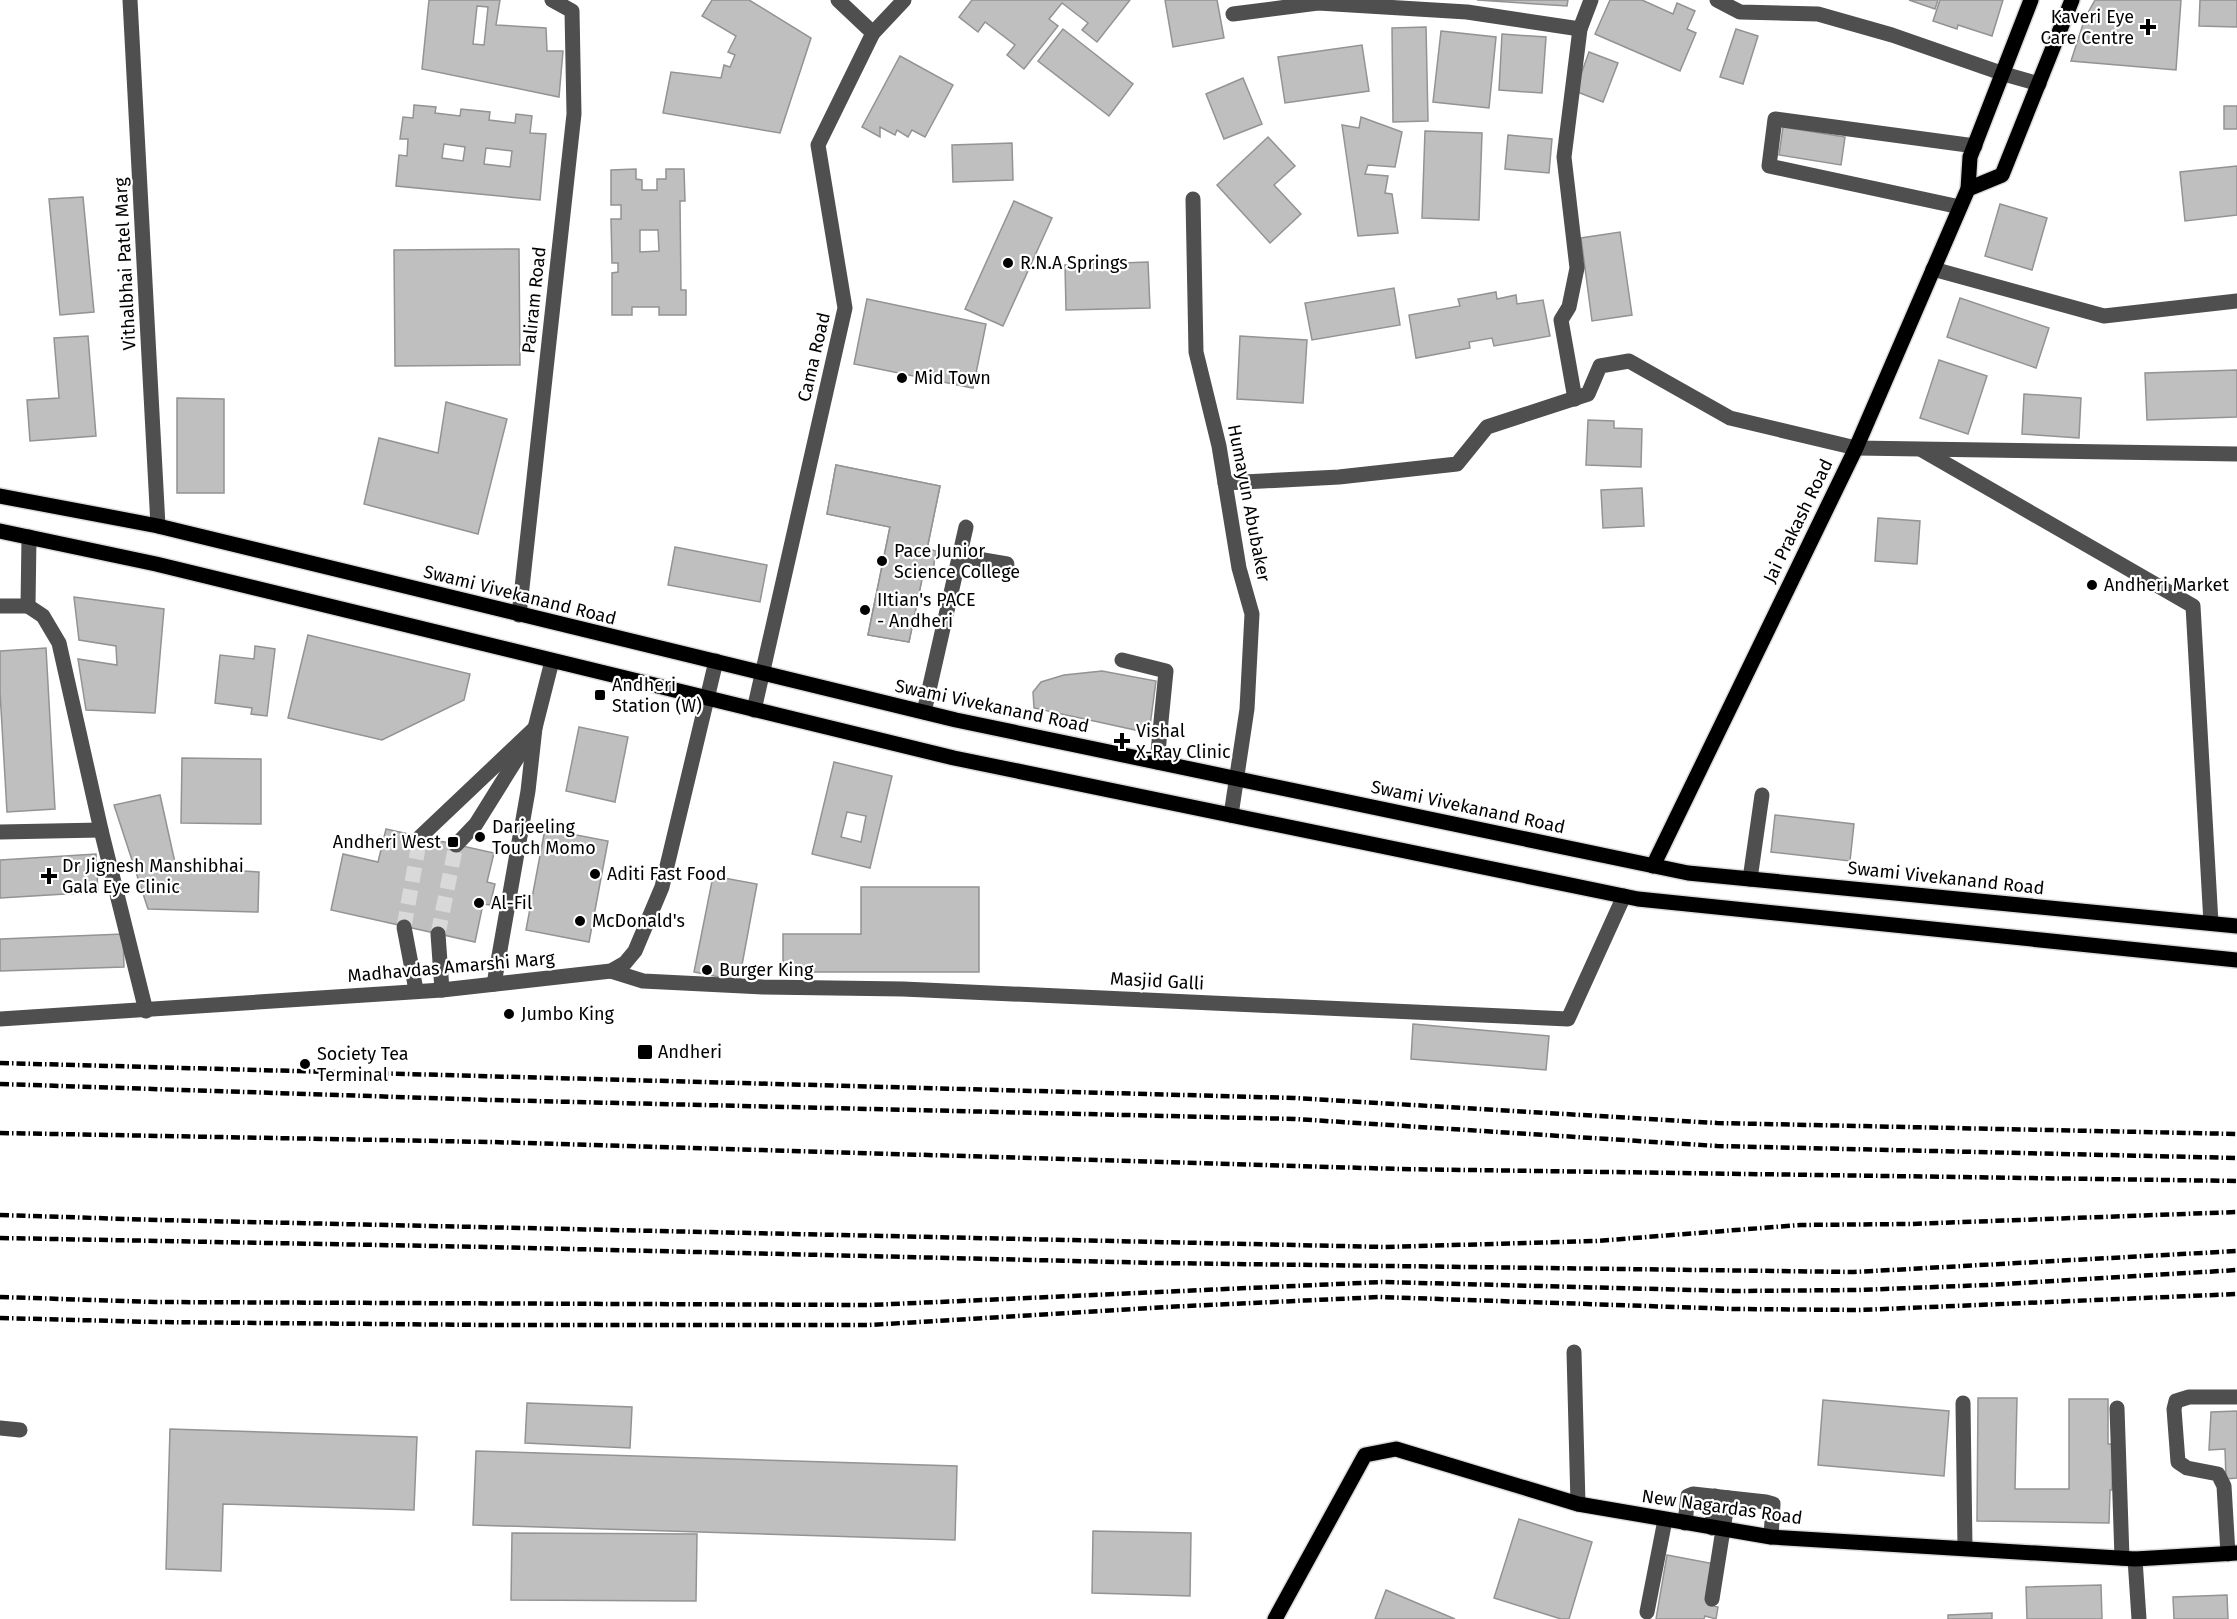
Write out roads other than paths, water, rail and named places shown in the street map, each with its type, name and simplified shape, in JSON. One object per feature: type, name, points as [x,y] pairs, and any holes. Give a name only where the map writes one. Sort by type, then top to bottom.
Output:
[{"type":"main road","name":"Jai Prakash Road","points":[[1653,866],[1856,448],[1968,189],[1970,157],[2031,0]]},
{"type":"main road","points":[[1968,189],[2002,174],[2072,0]]},
{"type":"main road","name":"Swami Vivekanand Road","points":[[0,496],[158,526],[924,712],[1688,873],[2237,926]]},
{"type":"main road","points":[[0,531],[167,567],[954,758],[1638,899],[2237,960]]},
{"type":"main road","name":"New Nagardas Road","points":[[1278,1618],[1365,1455],[1396,1449],[1578,1504],[1771,1537],[2129,1558],[2232,1553]]},
{"type":"street","name":"Vithalbhai Patel Marg","points":[[130,0],[158,526]]},
{"type":"street","name":"Paliram Road","points":[[519,615],[574,114],[572,11],[552,0]]},
{"type":"street","points":[[838,0],[873,33]]},
{"type":"street","name":"Cama Road","points":[[754,711],[845,308],[818,145],[873,33],[904,0]]},
{"type":"street","points":[[1575,399],[1561,320],[1569,306],[1577,268],[1564,157],[1580,29],[1591,0]]},
{"type":"street","points":[[1717,0],[1740,12],[1818,14],[1892,35],[2039,84]]},
{"type":"street","points":[[1233,14],[1318,3],[1467,12],[1580,29]]},
{"type":"street","points":[[1959,207],[1769,166],[1775,119],[1975,146]]},
{"type":"street","name":"Humayun Abubaker","points":[[1193,199],[1196,352],[1220,446],[1239,568],[1252,614],[1247,709],[1231,815]]},
{"type":"street","points":[[1933,269],[2104,316],[2237,301]]},
{"type":"street","points":[[1226,483],[1339,477],[1457,464],[1487,427],[1588,394],[1600,366],[1629,361],[1730,418],[1856,448],[2237,454]]},
{"type":"street","points":[[1920,448],[2193,606],[2211,923]]},
{"type":"street","points":[[924,712],[966,527]]},
{"type":"street","points":[[28,606],[29,537]]},
{"type":"street","points":[[960,556],[1007,564]]},
{"type":"street","points":[[0,606],[28,606],[43,616],[59,643],[101,830],[146,1011]]},
{"type":"street","points":[[1122,660],[1166,670],[1157,762]]},
{"type":"street","points":[[494,984],[528,791],[535,729],[552,661]]},
{"type":"street","points":[[611,971],[625,963],[635,951],[662,887],[716,662]]},
{"type":"street","points":[[420,837],[535,729]]},
{"type":"street","points":[[456,845],[477,824],[535,729]]},
{"type":"street","points":[[1750,879],[1762,795]]},
{"type":"street","points":[[0,832],[101,830]]},
{"type":"street","name":"Masjid Galli","points":[[611,971],[643,981],[763,987],[903,988],[1568,1019],[1624,896]]},
{"type":"street","points":[[404,927],[416,990]]},
{"type":"street","points":[[438,934],[442,990]]},
{"type":"street","name":"Madhavdas Amarshi Marg","points":[[0,1019],[442,990],[611,971]]},
{"type":"street","points":[[1574,1352],[1578,1504]]},
{"type":"street","points":[[2232,1553],[2224,1486],[2218,1474],[2187,1468],[2178,1462],[2174,1409],[2176,1401],[2189,1397],[2237,1397]]},
{"type":"street","points":[[1964,1403],[1965,1548]]},
{"type":"street","points":[[2117,1408],[2129,1558],[2139,1619]]},
{"type":"street","points":[[0,1428],[20,1430]]},
{"type":"street","points":[[1685,1523],[1688,1496],[1693,1494],[1773,1504],[1771,1537]]},
{"type":"street","points":[[1712,1599],[1722,1497]]},
{"type":"street","points":[[1647,1612],[1665,1520]]},
{"type":"tunnel","points":[[404,927],[420,837]]},
{"type":"tunnel","points":[[438,934],[456,845]]},
{"type":"railway","points":[[0,1063],[1294,1098],[1717,1123],[2237,1134]]},
{"type":"railway","points":[[0,1084],[491,1100],[1295,1119],[1717,1146],[2237,1158]]},
{"type":"railway","points":[[0,1133],[491,1142],[1399,1169],[2237,1181]]},
{"type":"railway","points":[[0,1215],[1385,1247],[1596,1241],[1800,1225],[1910,1224],[2237,1212]]},
{"type":"railway","points":[[0,1238],[1159,1263],[1854,1272],[2237,1251]]},
{"type":"railway","points":[[0,1297],[155,1302],[871,1305],[1382,1282],[1734,1291],[1858,1290],[1987,1285],[2237,1270]]},
{"type":"railway","points":[[0,1318],[488,1325],[869,1325],[1380,1297],[1735,1309],[1860,1310],[2237,1294]]},
{"type":"place","name":"Kaveri Eye Care Centre","points":[[2148,27]]},
{"type":"place","name":"R.N.A Springs","points":[[1008,263]]},
{"type":"place","name":"Mid Town","points":[[902,378]]},
{"type":"place","name":"Pace Junior Science College","points":[[882,561]]},
{"type":"place","name":"Andheri Market","points":[[2092,585]]},
{"type":"place","name":"IItian's PACE - Andheri","points":[[865,610]]},
{"type":"place","name":"Andheri Station (W)","points":[[600,695]]},
{"type":"place","name":"Vishal X-Ray Clinic","points":[[1122,741]]},
{"type":"place","name":"Darjeeling Touch Momo","points":[[480,837]]},
{"type":"place","name":"Andheri West","points":[[453,842]]},
{"type":"place","name":"Aditi Fast Food","points":[[595,874]]},
{"type":"place","name":"Dr Jignesh Manshibhai Gala Eye Clinic","points":[[49,876]]},
{"type":"place","name":"Al-Fil","points":[[479,903]]},
{"type":"place","name":"McDonald's","points":[[580,921]]},
{"type":"place","name":"Burger King","points":[[707,970]]},
{"type":"place","name":"Jumbo King","points":[[509,1014]]},
{"type":"place","name":"Andheri","points":[[645,1052]]},
{"type":"place","name":"Society Tea Terminal","points":[[305,1064]]}]
